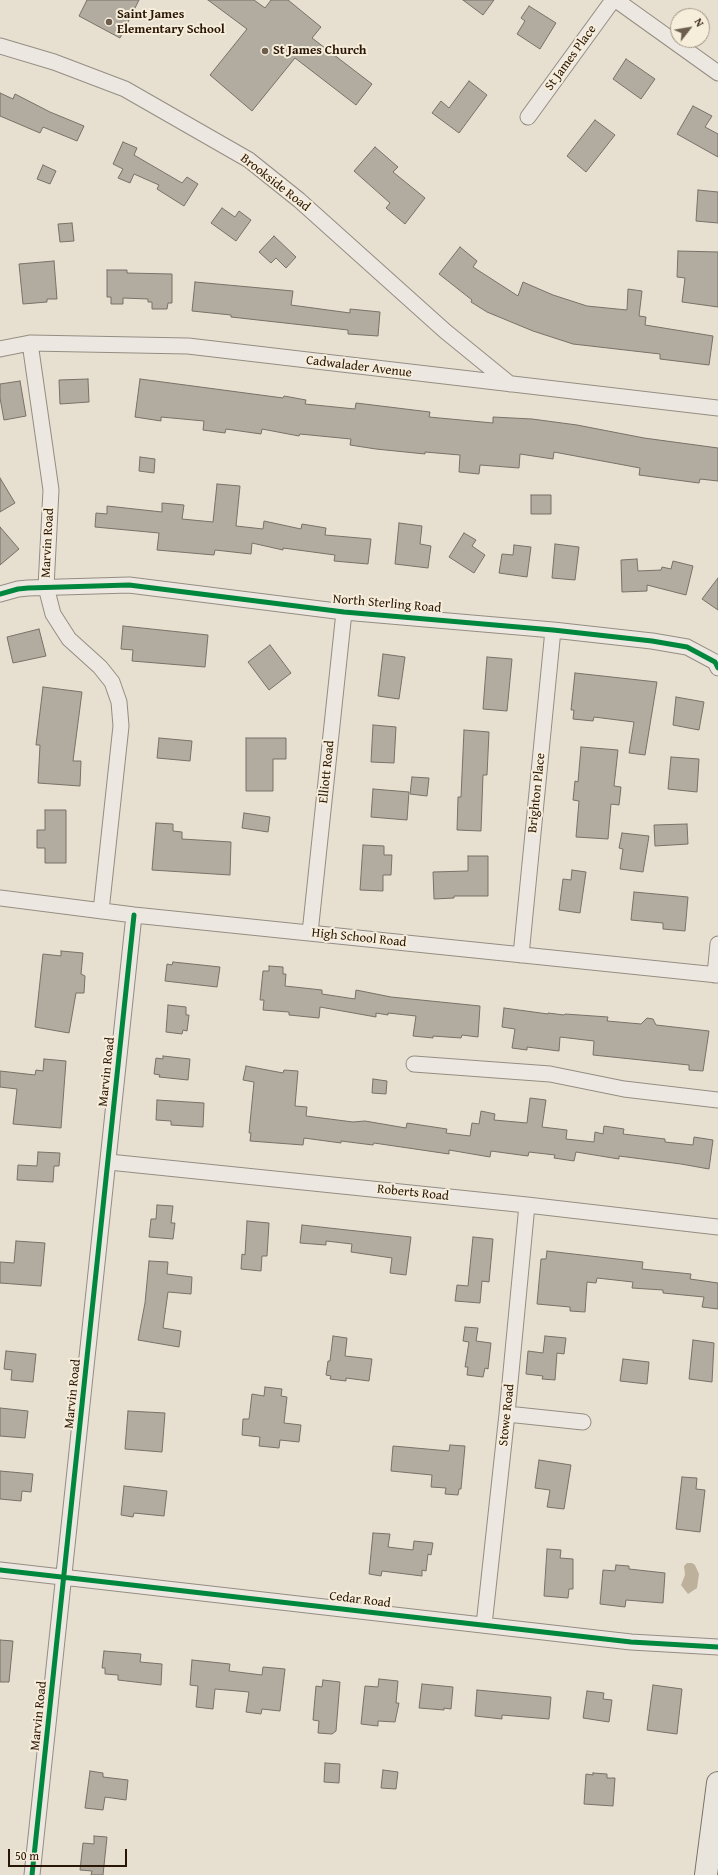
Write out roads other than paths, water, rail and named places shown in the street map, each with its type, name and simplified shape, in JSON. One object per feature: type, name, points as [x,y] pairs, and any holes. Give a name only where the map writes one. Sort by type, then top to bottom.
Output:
[{"type":"main road","points":[[706,1875],[718,1783]]},
{"type":"street","points":[[614,0],[718,73]]},
{"type":"street","name":"St James Place","points":[[528,117],[614,0]]},
{"type":"street","name":"Brookside Road","points":[[0,46],[54,62],[125,89],[249,160],[299,200],[445,331],[510,384]]},
{"type":"street","name":"Cadwalader Avenue","points":[[0,349],[30,343],[188,346],[718,408]]},
{"type":"street","name":"Marvin Road","points":[[30,343],[51,490],[46,587],[53,614],[69,639],[100,667],[112,682],[119,702],[121,726],[101,911]]},
{"type":"street","name":"North Sterling Road","points":[[0,594],[18,589],[46,587],[129,585],[344,612],[553,630],[652,641],[687,648],[715,662],[718,668]]},
{"type":"street","name":"Elliott Road","points":[[310,933],[344,612]]},
{"type":"street","name":"Brighton Place","points":[[521,955],[553,630]]},
{"type":"street","name":"High School Road","points":[[0,898],[134,915],[716,975]]},
{"type":"street","name":"Marvin Road","points":[[32,1875],[109,1162],[134,915]]},
{"type":"street","points":[[716,975],[718,944]]},
{"type":"street","points":[[414,1064],[550,1074],[624,1089],[718,1100]]},
{"type":"street","name":"Roberts Road","points":[[109,1162],[527,1205],[718,1227]]},
{"type":"street","name":"Stowe Road","points":[[484,1625],[507,1414],[527,1205]]},
{"type":"street","points":[[507,1414],[583,1422]]},
{"type":"street","name":"Cedar Road","points":[[0,1570],[65,1576],[631,1642],[718,1647]]},
{"type":"place","name":"Saint James Elementary School","points":[[109,22]]},
{"type":"place","name":"St James Church","points":[[265,51]]}]
